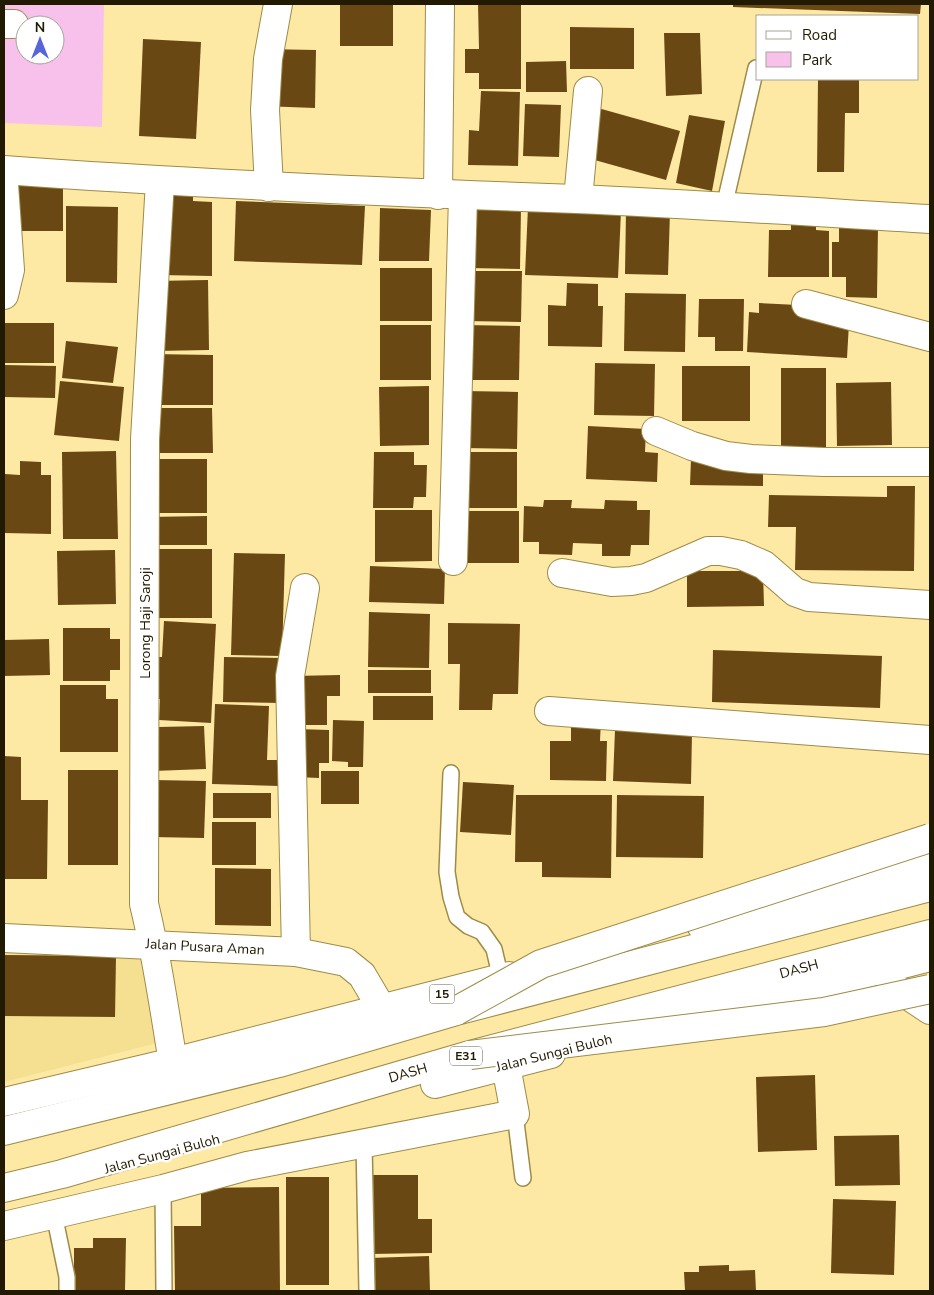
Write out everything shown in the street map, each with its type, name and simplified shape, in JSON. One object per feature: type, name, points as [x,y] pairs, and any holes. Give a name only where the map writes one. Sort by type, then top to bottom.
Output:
[{"type":"main road","points":[[269,187],[265,110],[268,60],[278,4]]},
{"type":"main road","points":[[440,4],[451,195],[453,561]]},
{"type":"main road","points":[[578,199],[588,91]]},
{"type":"main road","points":[[4,170],[269,187],[578,199],[930,219]]},
{"type":"main road","name":"Lorong Haji Saroji","points":[[160,181],[145,449],[144,904],[154,945],[173,1062]]},
{"type":"main road","points":[[4,184],[10,270],[4,295]]},
{"type":"main road","points":[[806,304],[930,337]]},
{"type":"main road","points":[[656,431],[709,451],[726,456],[750,459],[824,462],[930,462]]},
{"type":"main road","points":[[562,573],[612,582],[631,581],[646,578],[708,551],[721,551],[741,555],[764,565],[795,592],[809,597],[930,605]]},
{"type":"main road","points":[[296,952],[290,676],[305,588]]},
{"type":"main road","points":[[549,711],[930,740]]},
{"type":"main road","points":[[878,877],[911,854],[930,834]]},
{"type":"main road","points":[[456,1011],[541,964],[930,838]]},
{"type":"main road","name":"15","points":[[5,1101],[173,1062],[501,979],[930,864]]},
{"type":"main road","points":[[4,1131],[279,1063],[456,1011],[930,887]]},
{"type":"main road","name":"DASH","points":[[4,1188],[62,1174],[470,1055],[930,934]]},
{"type":"main road","name":"Jalan Pusara Aman","points":[[4,938],[296,952],[346,962],[362,975],[382,1009]]},
{"type":"main road","name":"Jalan Sungai Buloh","points":[[4,1198],[210,1141],[930,957]]},
{"type":"main road","points":[[857,976],[883,983],[906,994],[930,1010]]},
{"type":"main road","points":[[470,1055],[824,1012],[930,989]]},
{"type":"main road","points":[[4,1226],[163,1189],[247,1166],[515,1114],[506,1066]]},
{"type":"lane","points":[[724,207],[756,68]]},
{"type":"lane","points":[[451,773],[447,872],[451,897],[457,917],[468,926],[482,932],[494,949],[501,979]]},
{"type":"lane","points":[[515,1114],[523,1178]]},
{"type":"lane","points":[[364,1144],[366,1291]]},
{"type":"lane","points":[[163,1189],[164,1291]]},
{"type":"lane","points":[[54,1214],[67,1277],[67,1291]]},
{"type":"shaded area","points":[[4,945],[145,953],[161,1042],[4,1082]]},
{"type":"green space","points":[[4,4],[104,4],[102,127],[4,123]]},
{"type":"building","points":[[340,4],[393,4],[393,46],[340,46]]},
{"type":"building","points":[[478,4],[521,4],[521,89],[479,89],[479,73],[465,73],[465,49],[479,49]]},
{"type":"building","points":[[733,4],[921,4],[920,14],[733,7]]},
{"type":"building","points":[[570,27],[634,28],[634,69],[570,69]]},
{"type":"building","points":[[664,33],[700,33],[702,94],[666,96]]},
{"type":"building","points":[[143,39],[201,42],[196,139],[139,136]]},
{"type":"building","points":[[263,49],[316,50],[315,108],[262,106]]},
{"type":"building","points":[[566,61],[567,92],[526,92],[526,62]]},
{"type":"building","points":[[818,80],[859,80],[859,113],[845,113],[844,172],[817,172]]},
{"type":"building","points":[[481,91],[520,92],[518,166],[468,165],[469,130],[479,131]]},
{"type":"building","points":[[525,104],[561,105],[559,157],[523,156]]},
{"type":"building","points":[[598,108],[680,131],[666,180],[584,157]]},
{"type":"building","points":[[689,115],[725,121],[712,191],[676,183]]},
{"type":"building","points":[[13,182],[63,182],[63,231],[13,231]]},
{"type":"building","points":[[161,185],[193,186],[193,201],[212,202],[212,276],[160,275]]},
{"type":"building","points":[[236,201],[365,206],[362,265],[234,261]]},
{"type":"building","points":[[66,206],[118,207],[117,283],[66,282]]},
{"type":"building","points":[[469,206],[521,207],[520,269],[468,268]]},
{"type":"building","points":[[528,207],[621,211],[618,278],[525,275]]},
{"type":"building","points":[[380,208],[431,210],[429,261],[379,261]]},
{"type":"building","points":[[626,211],[670,212],[668,275],[625,274]]},
{"type":"building","points":[[791,223],[816,223],[816,230],[829,231],[829,277],[768,277],[769,230],[791,230]]},
{"type":"building","points":[[839,226],[878,227],[877,298],[846,297],[846,277],[832,277],[832,242],[839,242]]},
{"type":"building","points":[[380,268],[432,268],[432,321],[380,321]]},
{"type":"building","points":[[465,271],[522,271],[521,322],[465,321]]},
{"type":"building","points":[[208,280],[209,350],[156,351],[154,281]]},
{"type":"building","points":[[567,283],[598,284],[598,306],[603,306],[602,347],[548,346],[548,305],[566,306]]},
{"type":"building","points":[[625,293],[686,294],[685,352],[624,351]]},
{"type":"building","points":[[699,299],[744,299],[743,351],[715,351],[715,337],[698,337]]},
{"type":"building","points":[[759,303],[818,306],[817,322],[849,323],[847,358],[747,352],[749,312],[759,313]]},
{"type":"building","points":[[4,323],[54,323],[54,363],[4,363]]},
{"type":"building","points":[[380,325],[431,325],[431,380],[380,380]]},
{"type":"building","points":[[463,325],[520,326],[519,380],[463,380]]},
{"type":"building","points":[[66,341],[118,347],[113,383],[62,378]]},
{"type":"building","points":[[151,354],[213,355],[213,405],[151,405]]},
{"type":"building","points":[[595,363],[655,364],[654,416],[594,415]]},
{"type":"building","points":[[4,365],[56,366],[55,398],[4,397]]},
{"type":"building","points":[[682,366],[750,366],[750,421],[682,421]]},
{"type":"building","points":[[781,368],[826,368],[826,448],[781,448]]},
{"type":"building","points":[[60,381],[124,387],[119,441],[54,435]]},
{"type":"building","points":[[891,382],[892,445],[837,446],[836,383]]},
{"type":"building","points":[[429,386],[429,445],[380,446],[379,387]]},
{"type":"building","points":[[463,391],[518,392],[517,449],[462,448]]},
{"type":"building","points":[[148,408],[212,408],[213,453],[148,453]]},
{"type":"building","points":[[588,426],[646,429],[645,452],[658,453],[657,482],[586,479]]},
{"type":"building","points":[[116,451],[118,539],[63,539],[62,452]]},
{"type":"building","points":[[374,452],[414,452],[414,465],[427,465],[426,497],[414,497],[413,508],[373,508]]},
{"type":"building","points":[[461,452],[517,452],[517,508],[461,508]]},
{"type":"building","points":[[145,459],[207,459],[207,513],[146,513]]},
{"type":"building","points":[[691,459],[763,459],[763,486],[690,485]]},
{"type":"building","points":[[20,461],[41,462],[41,475],[51,475],[51,534],[4,533],[5,474],[20,475]]},
{"type":"building","points":[[887,486],[915,486],[914,571],[795,570],[796,527],[768,527],[769,495],[887,497]]},
{"type":"building","points":[[544,500],[572,500],[571,508],[604,509],[605,500],[637,501],[637,510],[650,510],[649,545],[631,545],[630,556],[602,556],[602,544],[573,543],[572,555],[539,554],[539,542],[523,542],[524,506],[543,507]]},
{"type":"building","points":[[375,510],[432,510],[432,561],[375,562]]},
{"type":"building","points":[[458,511],[519,511],[519,563],[457,563]]},
{"type":"building","points":[[207,516],[207,545],[149,545],[148,517]]},
{"type":"building","points":[[150,549],[212,549],[212,618],[150,618]]},
{"type":"building","points":[[115,550],[116,604],[58,605],[57,551]]},
{"type":"building","points":[[234,553],[285,554],[282,656],[231,655]]},
{"type":"building","points":[[370,566],[445,569],[444,604],[369,602]]},
{"type":"building","points":[[687,571],[763,571],[764,606],[687,607]]},
{"type":"building","points":[[369,612],[430,614],[429,668],[368,667]]},
{"type":"building","points":[[164,621],[216,624],[211,723],[159,720],[160,699],[149,699],[151,657],[162,657]]},
{"type":"building","points":[[448,623],[520,624],[518,694],[493,694],[492,710],[459,710],[460,664],[448,664]]},
{"type":"building","points":[[63,628],[110,628],[110,639],[120,639],[120,670],[110,670],[110,681],[63,681]]},
{"type":"building","points":[[49,639],[50,675],[4,676],[4,640]]},
{"type":"building","points":[[713,650],[882,656],[880,708],[712,702]]},
{"type":"building","points":[[224,657],[282,658],[281,703],[223,702]]},
{"type":"building","points":[[368,670],[431,670],[431,693],[368,693]]},
{"type":"building","points":[[340,675],[340,696],[327,696],[327,725],[293,725],[293,676]]},
{"type":"building","points":[[60,685],[106,685],[106,699],[118,699],[118,752],[60,752]]},
{"type":"building","points":[[373,696],[433,696],[433,720],[373,720]]},
{"type":"building","points":[[215,704],[269,706],[267,760],[280,760],[279,786],[212,784]]},
{"type":"building","points":[[333,720],[364,721],[363,767],[348,767],[348,762],[332,761]]},
{"type":"building","points":[[601,720],[600,741],[607,741],[606,781],[550,780],[550,741],[571,741],[571,727],[581,727]]},
{"type":"building","points":[[204,726],[206,769],[153,771],[152,741],[159,740],[159,727]]},
{"type":"building","points":[[296,729],[329,730],[329,763],[319,763],[319,778],[296,777]]},
{"type":"building","points":[[615,730],[692,733],[691,784],[613,781]]},
{"type":"building","points":[[4,756],[21,757],[21,800],[48,800],[47,879],[4,879]]},
{"type":"building","points":[[68,770],[118,770],[118,865],[68,865]]},
{"type":"building","points":[[321,771],[359,771],[359,804],[321,804]]},
{"type":"building","points":[[154,780],[206,781],[204,838],[152,837]]},
{"type":"building","points":[[463,782],[514,785],[511,835],[460,832]]},
{"type":"building","points":[[213,793],[271,793],[271,818],[213,818]]},
{"type":"building","points":[[516,795],[612,795],[611,878],[542,877],[542,862],[515,862]]},
{"type":"building","points":[[617,795],[704,796],[703,858],[616,857]]},
{"type":"building","points":[[212,822],[256,822],[256,865],[212,865]]},
{"type":"building","points":[[215,868],[271,869],[271,926],[215,925]]},
{"type":"building","points":[[4,955],[116,956],[115,1017],[4,1016]]},
{"type":"building","points":[[815,1075],[817,1150],[758,1152],[756,1077]]},
{"type":"building","points":[[899,1135],[900,1185],[835,1186],[834,1136]]},
{"type":"building","points":[[370,1175],[418,1175],[418,1219],[432,1219],[432,1253],[370,1254]]},
{"type":"building","points":[[286,1177],[329,1177],[329,1285],[286,1285]]},
{"type":"building","points":[[279,1187],[280,1291],[175,1291],[174,1226],[201,1226],[201,1188]]},
{"type":"building","points":[[833,1199],[896,1201],[894,1275],[831,1273]]},
{"type":"building","points":[[93,1238],[126,1238],[125,1291],[74,1291],[74,1248],[93,1248]]},
{"type":"building","points":[[429,1256],[430,1291],[370,1291],[370,1258]]},
{"type":"building","points":[[729,1265],[729,1271],[755,1270],[756,1291],[685,1291],[684,1272],[699,1272],[699,1266]]}]
